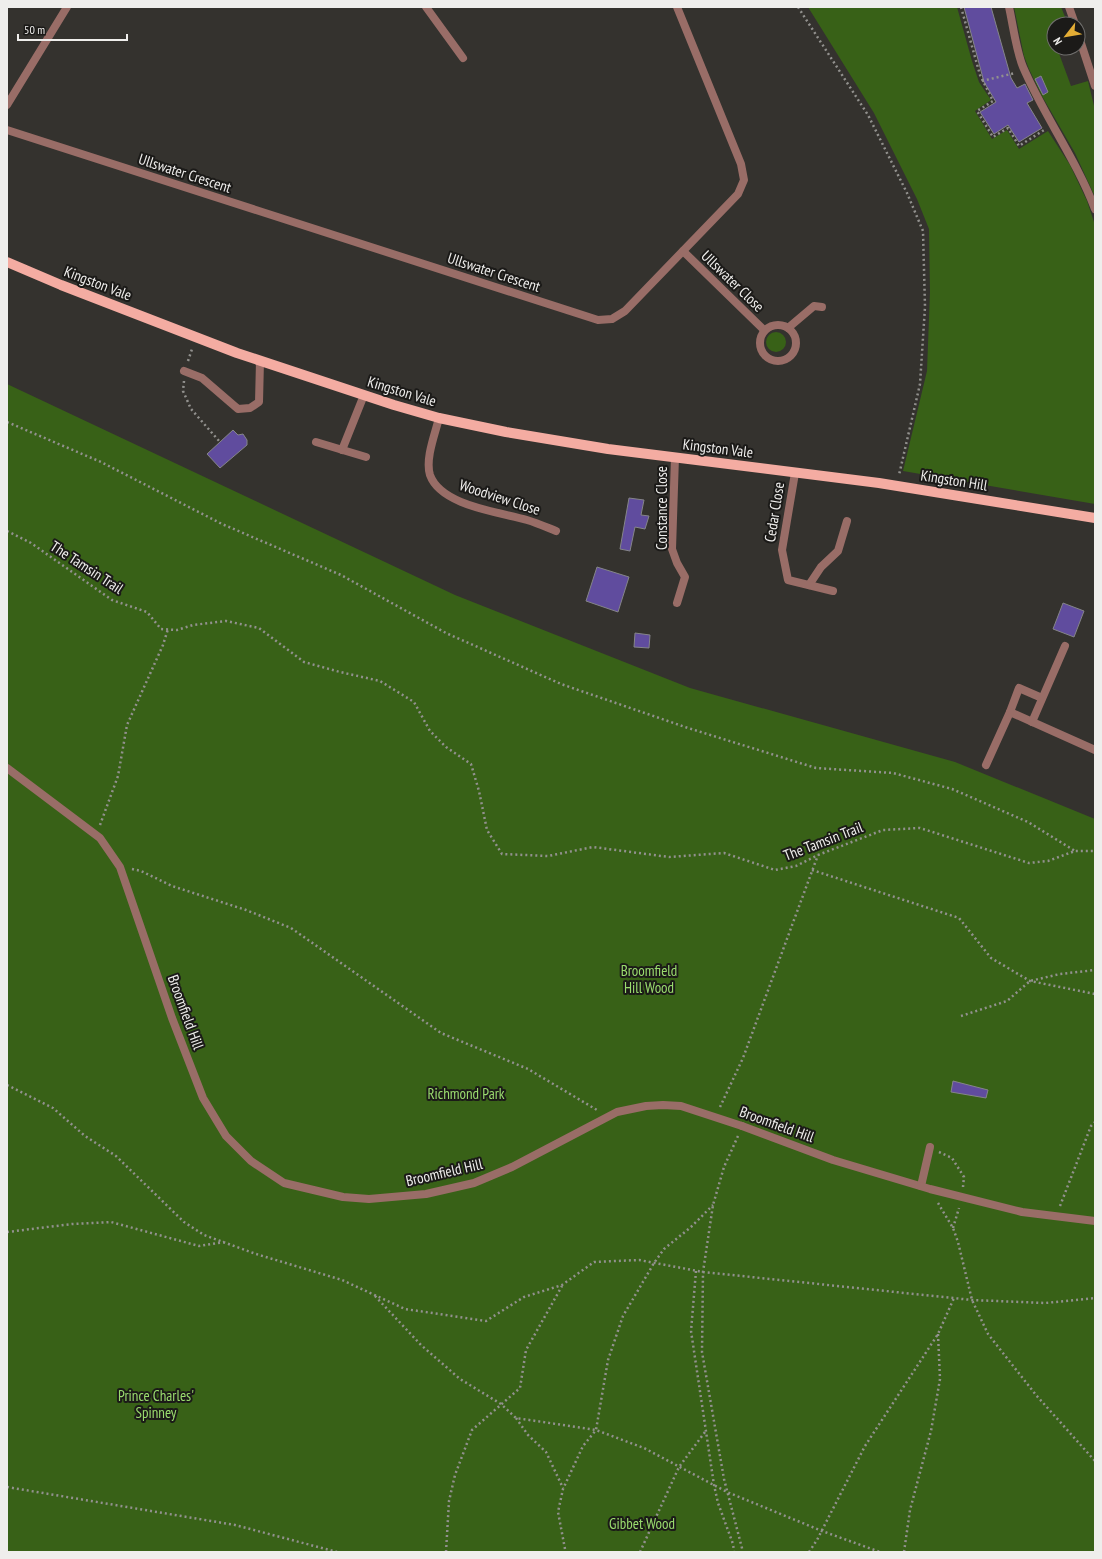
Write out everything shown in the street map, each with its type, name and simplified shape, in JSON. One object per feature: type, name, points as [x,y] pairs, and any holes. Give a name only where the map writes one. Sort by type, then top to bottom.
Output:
[{"type":"main road","name":"Kingston Vale","points":[[7,262],[260,361],[394,406],[439,418],[554,441],[625,452],[808,474]]},
{"type":"main road","name":"Kingston Hill","points":[[808,474],[879,483],[1095,518]]},
{"type":"street","points":[[7,105],[68,7]]},
{"type":"street","points":[[426,7],[464,58]]},
{"type":"street","name":"Ullswater Crescent","points":[[7,130],[598,320],[612,319],[624,311],[738,194],[744,180],[741,164],[677,7]]},
{"type":"street","points":[[1009,7],[1022,65],[1052,124],[1076,165],[1095,209]]},
{"type":"street","points":[[1085,56],[1095,86]]},
{"type":"street","name":"Ullswater Close","points":[[683,251],[764,330]]},
{"type":"street","points":[[788,328],[814,306],[822,307]]},
{"type":"street","name":"Ullswater Close","points":[[775,325],[781,325],[788,328],[793,333],[795,338],[796,344],[794,350],[786,359],[777,361],[766,356],[760,347],[760,340],[764,330],[775,325]]},
{"type":"street","points":[[184,371],[202,378],[238,409],[250,408],[259,402],[260,361]]},
{"type":"street","points":[[342,450],[364,395]]},
{"type":"street","name":"Woodview Close","points":[[439,418],[428,462],[430,475],[436,485],[445,493],[459,500],[486,510],[528,520],[556,531]]},
{"type":"street","points":[[316,442],[366,457]]},
{"type":"street","name":"Constance Close","points":[[675,457],[672,549],[677,563],[685,577],[677,603]]},
{"type":"street","name":"Cedar Close","points":[[795,472],[782,550],[788,580],[833,591]]},
{"type":"street","points":[[809,585],[821,567],[838,551],[847,521]]},
{"type":"street","points":[[1032,722],[1065,646]]},
{"type":"street","points":[[986,765],[1019,688],[1042,698]]},
{"type":"street","points":[[1010,712],[1095,750]]},
{"type":"street","name":"Broomfield Hill","points":[[7,768],[96,834],[120,867],[172,1018],[203,1098],[226,1136],[251,1161],[284,1183],[343,1197],[370,1199],[426,1194],[474,1183],[512,1168],[617,1112],[632,1108],[663,1104],[680,1106],[716,1117],[833,1160],[925,1187],[1022,1212],[1095,1222]]},
{"type":"street","points":[[925,1187],[930,1147]]},
{"type":"path","points":[[798,7],[868,115],[907,193],[923,231],[925,307],[920,384],[899,475]]},
{"type":"path","points":[[961,7],[982,81],[993,101],[977,111],[993,137],[1008,128],[1019,146],[1052,124]]},
{"type":"path","points":[[982,81],[1025,70]]},
{"type":"path","points":[[184,371],[183,391],[191,409],[220,442]]},
{"type":"path","points":[[7,422],[101,462],[222,524],[341,575],[446,633],[561,684],[688,728],[816,768],[893,773],[952,789],[1028,822],[1075,851]]},
{"type":"path","name":"The Tamsin Trail","points":[[7,531],[31,543],[112,600],[147,612],[162,629],[177,630],[193,625],[226,621],[259,628],[304,662],[380,681],[414,702],[430,731],[446,747],[471,764],[479,791],[487,830],[502,854],[548,856],[593,847],[669,857],[724,853],[775,870],[796,866],[818,855],[883,830],[920,828],[1029,863],[1048,861],[1075,851],[1095,851]]},
{"type":"path","points":[[96,834],[118,776],[127,725],[163,645],[168,629]]},
{"type":"path","points":[[716,1117],[743,1058],[818,855]]},
{"type":"path","points":[[120,867],[141,871],[172,886],[246,910],[291,928],[441,1033],[528,1069],[608,1117]]},
{"type":"path","points":[[812,870],[959,918],[991,958],[1030,981],[1095,994]]},
{"type":"path","points":[[961,1016],[1006,1001],[1030,981],[1060,974],[1095,970]]},
{"type":"path","points":[[7,1084],[53,1108],[84,1136],[116,1156],[184,1222],[204,1235],[256,1254],[342,1280],[405,1309],[486,1321],[524,1297],[562,1285],[594,1262],[639,1260],[703,1272],[972,1300],[1044,1303],[1095,1298]]},
{"type":"path","points":[[1056,1216],[1091,1126],[1095,1122]]},
{"type":"path","points":[[742,1126],[724,1167],[714,1205],[703,1272],[702,1352],[711,1410],[727,1492],[743,1552]]},
{"type":"path","points":[[925,1187],[953,1228],[962,1255],[972,1300],[988,1334],[1036,1395],[1095,1461]]},
{"type":"path","points":[[565,1549],[558,1512],[563,1488],[583,1446],[596,1430],[608,1360],[623,1316],[654,1263],[664,1249],[691,1227],[714,1205]]},
{"type":"path","points":[[7,1232],[72,1224],[111,1222],[199,1246],[224,1242]]},
{"type":"path","points":[[696,1271],[691,1331],[714,1485],[718,1504],[734,1544],[734,1552]]},
{"type":"path","points":[[446,1552],[449,1501],[454,1475],[472,1430],[520,1388],[526,1350],[562,1285]]},
{"type":"path","points":[[374,1295],[421,1345],[460,1379],[501,1404],[516,1418],[528,1435],[546,1452],[563,1488]]},
{"type":"path","points":[[809,1552],[822,1531],[865,1446],[938,1334],[954,1298]]},
{"type":"path","points":[[904,1552],[910,1510],[931,1431],[940,1379],[938,1334]]},
{"type":"path","points":[[516,1418],[596,1430],[644,1448],[727,1492],[822,1531],[880,1552]]},
{"type":"path","points":[[640,1552],[679,1467],[705,1432]]},
{"type":"path","points":[[7,1487],[235,1525],[336,1552]]},
{"type":"green space","points":[[808,7],[957,7],[979,82],[991,100],[975,111],[992,139],[1007,130],[1019,149],[1048,131],[1070,165],[1087,201],[1095,225],[1095,504],[903,471],[927,371],[930,292],[929,229],[917,199],[874,113]]},
{"type":"green space","points":[[1014,7],[1061,7],[1065,16],[1046,16],[1046,56],[1060,56],[1071,86],[1088,81],[1095,110],[1095,197],[1075,153],[1042,96],[1024,56]]},
{"type":"green space","points":[[772,332],[780,332],[786,338],[786,346],[780,352],[772,352],[766,346],[766,338]]},
{"type":"green space","name":"Richmond Park","points":[[7,384],[455,595],[690,688],[955,762],[1095,819],[1095,1552],[7,1552]]},
{"type":"building","points":[[964,7],[991,7],[1011,78],[1017,88],[1025,84],[1033,100],[1027,103],[1042,128],[1019,142],[1008,125],[994,134],[980,112],[996,102],[984,82]]},
{"type":"building","points":[[1041,76],[1048,92],[1043,95],[1035,79]]},
{"type":"building","points":[[233,430],[238,435],[243,434],[247,440],[247,445],[220,468],[207,454]]},
{"type":"building","points":[[629,498],[644,500],[641,515],[649,516],[645,529],[635,527],[630,551],[620,549]]},
{"type":"building","points":[[597,567],[629,577],[618,612],[586,601]]},
{"type":"building","points":[[1063,603],[1084,611],[1074,637],[1053,629]]},
{"type":"building","points":[[635,633],[650,635],[649,648],[634,647]]},
{"type":"building","points":[[953,1081],[988,1090],[986,1098],[951,1092]]},
{"type":"park label","name":"Broomfield Hill Wood","points":[[649,978]]},
{"type":"park label","name":"Prince Charles' Spinney","points":[[156,1404]]},
{"type":"park label","name":"Gibbet Wood","points":[[642,1523]]}]
